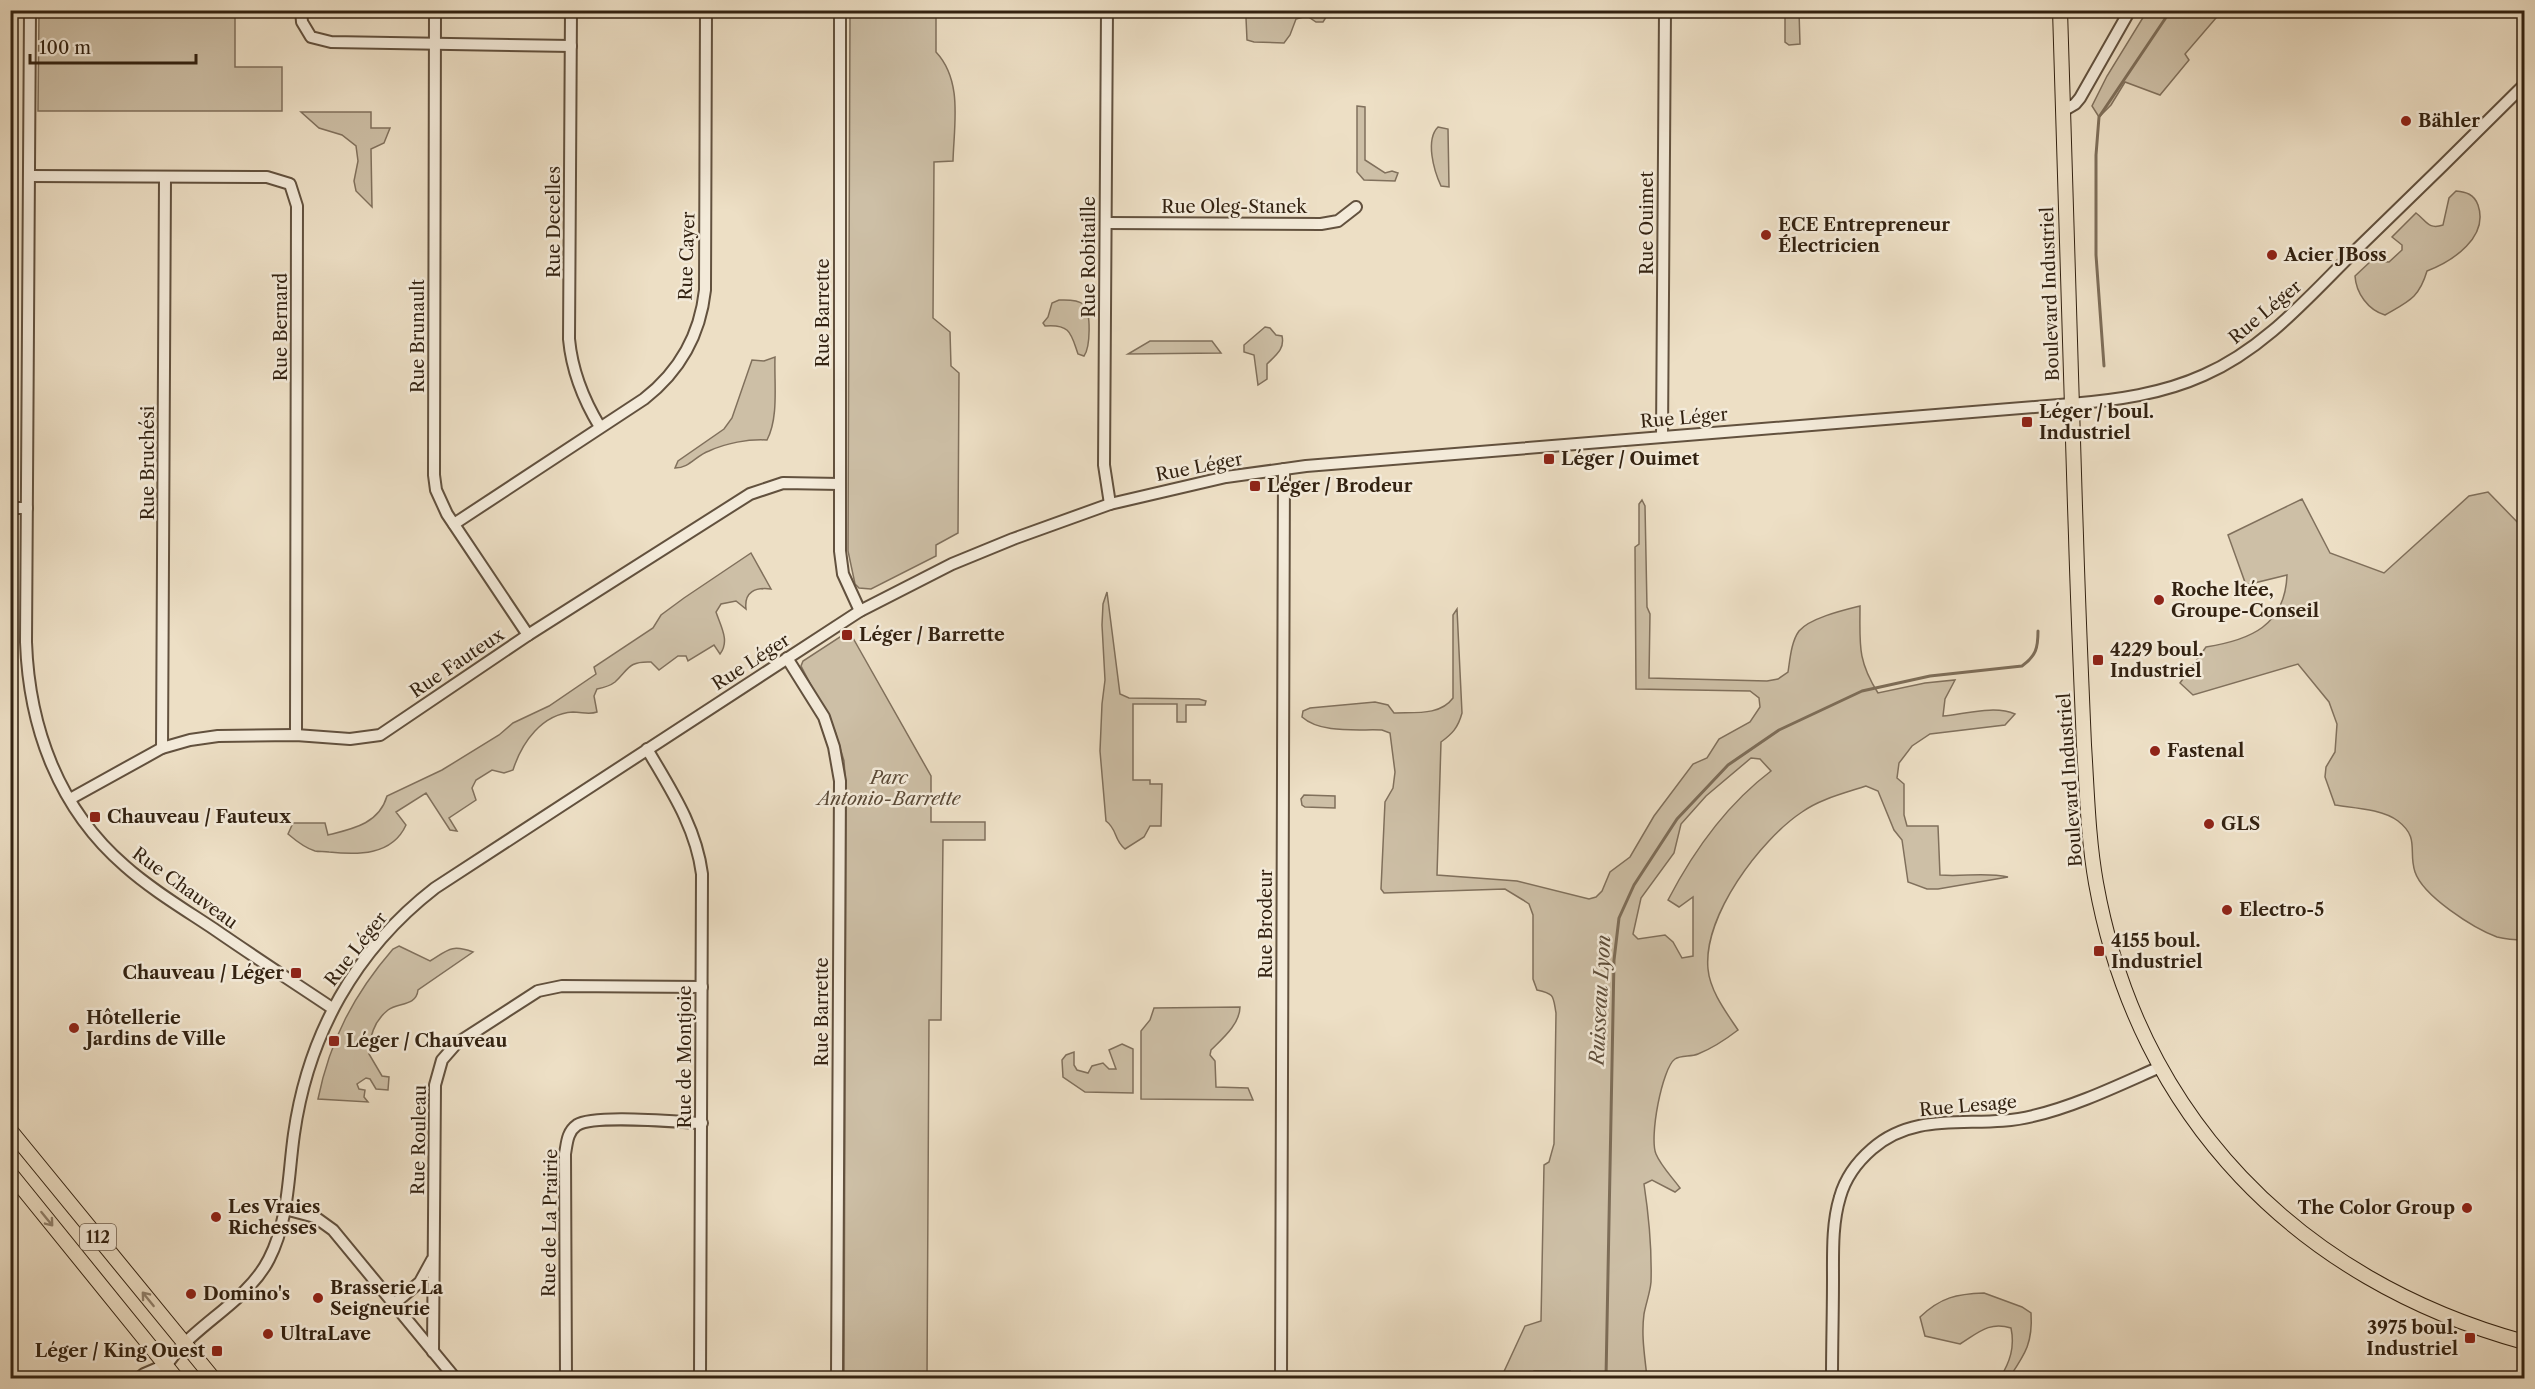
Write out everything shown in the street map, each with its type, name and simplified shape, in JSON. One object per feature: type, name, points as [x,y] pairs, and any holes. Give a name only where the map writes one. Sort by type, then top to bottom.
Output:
[{"type":"main road","name":"Boulevard Industriel","points":[[2060,10],[2071,404],[2084,729],[2092,861],[2104,922],[2119,972],[2136,1018],[2160,1067],[2191,1117],[2236,1174],[2270,1206],[2308,1238],[2358,1271],[2407,1298],[2454,1318],[2524,1342]]},
{"type":"main road","name":"112","points":[[10,1130],[213,1378]]},
{"type":"main road","name":"112","points":[[10,1173],[163,1372],[176,1378]]},
{"type":"street","name":"Rue Chauveau","points":[[30,10],[27,642],[30,690],[39,732],[46,754],[70,799],[96,836],[139,878],[332,1008]]},
{"type":"street","points":[[301,10],[306,31],[319,41],[571,46]]},
{"type":"street","name":"Rue Brunault","points":[[435,10],[434,475],[441,502],[528,635]]},
{"type":"street","name":"Rue Decelles","points":[[572,10],[570,347],[574,374],[600,427]]},
{"type":"street","name":"Rue Cayer","points":[[454,524],[644,399],[666,380],[688,351],[699,322],[706,269],[706,10]]},
{"type":"street","name":"Rue Barrette","points":[[840,10],[841,565],[848,587],[861,611]]},
{"type":"street","name":"Rue Robitaille","points":[[1107,10],[1104,465],[1110,504]]},
{"type":"street","name":"Rue Ouimet","points":[[1662,436],[1665,10]]},
{"type":"street","points":[[2063,111],[2080,98],[2130,10]]},
{"type":"street","name":"Rue Léger","points":[[138,1378],[144,1374],[163,1372],[185,1345],[261,1274],[277,1242],[285,1209],[302,1089],[316,1044],[332,1008],[358,966],[374,946],[420,900],[647,749],[861,611],[955,563],[1013,539],[1110,504],[1226,477],[1284,469],[1662,436],[2071,404],[2125,398],[2164,390],[2206,374],[2248,351],[2278,326],[2524,85]]},
{"type":"street","name":"Rue Bernard","points":[[28,176],[267,177],[290,184],[297,206],[296,735]]},
{"type":"street","name":"Rue Bruchési","points":[[162,748],[165,178]]},
{"type":"street","name":"Rue Oleg-Stanek","points":[[1106,223],[1321,224],[1338,221],[1356,207]]},
{"type":"street","name":"Rue Brodeur","points":[[1281,1378],[1284,469]]},
{"type":"street","name":"Rue Fauteux","points":[[70,799],[162,748],[218,736],[296,735],[350,739],[380,735],[528,635],[750,494],[783,483],[840,484]]},
{"type":"street","points":[[10,508],[27,508]]},
{"type":"street","name":"Rue Barrette","points":[[787,658],[824,717],[834,747],[840,781],[837,1378]]},
{"type":"street","name":"Rue de Montjoie","points":[[647,749],[679,803],[694,837],[699,855],[703,896],[700,1378]]},
{"type":"street","name":"Rue Rouleau","points":[[433,1352],[435,1085],[438,1071],[447,1052],[525,997],[550,987],[702,987]]},
{"type":"street","name":"Rue Lesage","points":[[1832,1378],[1835,1217],[1845,1182],[1863,1156],[1884,1139],[1909,1128],[1939,1122],[2000,1121],[2032,1116],[2059,1108],[2160,1067]]},
{"type":"street","name":"Rue de La Prairie","points":[[566,1378],[565,1154],[571,1131],[578,1124],[601,1120],[702,1123]]},
{"type":"street","points":[[285,1209],[315,1217],[328,1225],[455,1378]]},
{"type":"street","name":"Rue Rouleau","points":[[394,1304],[420,1282],[434,1254]]},
{"type":"green space","points":[[1242,10],[1330,11],[1323,22],[1316,22],[1307,16],[1296,19],[1284,43],[1247,40],[1246,18]]},
{"type":"green space","points":[[39,11],[292,11],[291,15],[235,16],[235,67],[282,67],[282,111],[38,111]]},
{"type":"green space","points":[[850,11],[936,11],[936,52],[945,63],[950,76],[955,104],[953,161],[934,162],[933,318],[950,332],[951,366],[959,373],[958,533],[936,545],[936,556],[871,589],[859,588],[855,584],[848,551]]},
{"type":"green space","points":[[1785,11],[1799,11],[1800,44],[1789,45],[1785,42]]},
{"type":"green space","points":[[2147,11],[2222,11],[2185,54],[2189,60],[2160,95],[2125,82],[2111,105],[2099,117],[2092,106],[2107,76]]},
{"type":"green space","points":[[1357,106],[1365,107],[1365,160],[1385,173],[1392,171],[1398,173],[1395,181],[1364,180],[1357,172]]},
{"type":"green space","points":[[301,112],[371,112],[371,128],[390,128],[384,143],[371,149],[372,207],[356,191],[354,181],[358,161],[356,146],[342,135],[319,128]]},
{"type":"green space","points":[[1438,127],[1448,129],[1449,187],[1441,186],[1432,156],[1432,140]]},
{"type":"green space","points":[[2456,191],[2469,194],[2478,205],[2480,217],[2474,237],[2457,254],[2427,271],[2417,293],[2407,302],[2385,315],[2373,309],[2360,294],[2355,276],[2371,261],[2389,262],[2402,250],[2402,245],[2392,237],[2416,213],[2431,226],[2443,225],[2449,198]]},
{"type":"green space","points":[[1059,300],[1078,301],[1086,308],[1089,330],[1088,346],[1084,356],[1078,354],[1069,332],[1060,327],[1045,326],[1043,323],[1048,317],[1052,303]]},
{"type":"green space","points":[[1265,327],[1270,328],[1276,335],[1282,336],[1283,341],[1279,352],[1267,364],[1267,379],[1258,385],[1254,355],[1244,352],[1244,345]]},
{"type":"green space","points":[[1150,341],[1212,341],[1221,353],[1128,354]]},
{"type":"green space","points":[[775,357],[775,410],[767,440],[745,441],[723,446],[704,453],[685,466],[675,468],[678,461],[724,429],[732,418],[752,360],[764,361]]},
{"type":"green space","points":[[2488,492],[2524,529],[2524,940],[2500,938],[2487,933],[2438,901],[2415,872],[2409,833],[2398,821],[2376,811],[2335,805],[2325,777],[2326,767],[2335,752],[2337,724],[2329,702],[2298,664],[2193,695],[2180,683],[2206,647],[2237,640],[2262,628],[2280,607],[2285,592],[2287,575],[2246,585],[2228,535],[2302,499],[2330,553],[2384,573],[2469,496]]},
{"type":"green space","points":[[1642,500],[1645,506],[1647,607],[1650,614],[1649,678],[1767,681],[1778,679],[1788,672],[1794,640],[1804,626],[1828,615],[1860,606],[1860,642],[1863,661],[1878,693],[1925,683],[1955,680],[1945,699],[1943,716],[1989,710],[2015,714],[2005,725],[1930,734],[1912,746],[1899,763],[1897,778],[1904,784],[1904,815],[1907,826],[1938,826],[1940,875],[2008,877],[1938,889],[1927,889],[1908,882],[1902,840],[1894,830],[1878,791],[1866,786],[1809,807],[1769,841],[1752,860],[1724,903],[1709,948],[1709,977],[1719,1001],[1738,1030],[1703,1052],[1675,1059],[1670,1065],[1661,1089],[1654,1146],[1664,1167],[1680,1188],[1675,1192],[1652,1180],[1644,1184],[1651,1257],[1651,1282],[1643,1322],[1647,1378],[1570,1378],[1570,1371],[1534,1371],[1530,1378],[1501,1378],[1525,1326],[1541,1321],[1544,1165],[1549,1162],[1554,1144],[1556,1013],[1552,997],[1537,990],[1533,979],[1533,915],[1529,904],[1505,889],[1384,893],[1381,889],[1385,802],[1393,788],[1395,772],[1390,733],[1382,730],[1329,728],[1319,726],[1302,717],[1303,711],[1310,708],[1375,702],[1388,705],[1394,713],[1426,712],[1448,704],[1453,698],[1453,615],[1457,609],[1462,713],[1454,730],[1441,742],[1437,875],[1517,881],[1589,899],[1596,897],[1602,891],[1610,872],[1630,857],[1654,816],[1693,764],[1707,758],[1719,739],[1750,722],[1760,707],[1759,698],[1750,691],[1636,689],[1635,547],[1639,544],[1639,504]],"holes":[[[1751,758],[1760,759],[1771,771],[1740,798],[1712,830],[1668,900],[1679,907],[1693,897],[1693,956],[1682,958],[1673,942],[1665,935],[1638,939],[1633,934],[1641,898],[1674,853],[1681,824],[1706,796]]]},
{"type":"green space","points":[[751,553],[771,589],[752,592],[747,598],[746,609],[736,601],[721,604],[716,612],[724,639],[720,654],[714,645],[688,661],[686,656],[678,656],[659,670],[651,662],[633,664],[613,683],[597,689],[594,696],[597,712],[562,714],[543,724],[522,749],[513,770],[504,773],[492,770],[476,780],[472,788],[476,800],[449,818],[457,831],[450,830],[426,793],[396,812],[406,825],[392,843],[373,851],[351,853],[315,851],[288,834],[293,823],[325,823],[328,835],[364,824],[378,813],[387,796],[442,770],[499,735],[513,723],[549,706],[596,674],[594,667],[653,628],[661,615]]},
{"type":"green space","points":[[1107,592],[1120,694],[1129,698],[1206,701],[1205,705],[1186,705],[1186,722],[1177,722],[1177,704],[1133,704],[1133,780],[1150,780],[1150,784],[1162,784],[1161,826],[1150,826],[1144,837],[1125,849],[1106,821],[1100,751],[1105,680],[1102,625],[1103,604]]},
{"type":"green space","name":"Parc Antonio-Barrette","points":[[849,631],[931,776],[931,822],[985,822],[985,840],[943,840],[941,1020],[929,1020],[927,1378],[844,1378],[846,789],[844,761],[835,731],[801,666],[803,661]]},
{"type":"green space","points":[[1304,795],[1335,796],[1335,808],[1305,807],[1301,799]]},
{"type":"green space","points":[[399,946],[430,961],[454,948],[473,952],[418,990],[417,995],[410,1002],[388,1010],[376,1025],[371,1036],[369,1054],[382,1076],[389,1077],[388,1090],[376,1089],[370,1079],[366,1078],[357,1084],[359,1089],[365,1090],[364,1097],[368,1102],[318,1099],[329,1057],[345,1019],[379,966],[393,949]]},
{"type":"green space","points":[[1240,1007],[1234,1025],[1211,1050],[1210,1055],[1215,1061],[1216,1087],[1248,1088],[1253,1100],[1141,1099],[1141,1031],[1150,1020],[1154,1008]]},
{"type":"green space","points":[[1122,1044],[1133,1049],[1133,1093],[1085,1092],[1063,1077],[1062,1060],[1066,1055],[1074,1052],[1074,1065],[1077,1070],[1088,1073],[1092,1066],[1103,1063],[1109,1069],[1116,1069],[1109,1050]]},
{"type":"green space","points":[[1984,1293],[2022,1307],[2031,1313],[2031,1332],[2027,1348],[2009,1378],[2000,1378],[2011,1354],[2011,1328],[1990,1327],[1960,1344],[1925,1336],[1920,1317],[1928,1310],[1950,1298]]},
{"type":"waterway","points":[[2104,366],[2096,255],[2096,155],[2099,117],[2171,10]]},
{"type":"waterway","name":"Ruisseau Lyon","points":[[1606,1378],[1614,960],[1619,918],[1634,885],[1677,819],[1728,765],[1779,730],[1862,691],[1930,676],[2022,666],[2035,651],[2038,631]]},
{"type":"place","name":"Bähler","points":[[2406,121]]},
{"type":"place","name":"ECE Entrepreneur Électricien","points":[[1766,235]]},
{"type":"place","name":"Acier JBoss","points":[[2272,255]]},
{"type":"place","name":"Léger / boul. Industriel","points":[[2027,422]]},
{"type":"place","name":"Léger / Ouimet","points":[[1549,459]]},
{"type":"place","name":"Léger / Brodeur","points":[[1255,486]]},
{"type":"place","name":"Roche ltée, Groupe-Conseil","points":[[2159,600]]},
{"type":"place","name":"Léger / Barrette","points":[[847,635]]},
{"type":"place","name":"4229 boul. Industriel","points":[[2098,660]]},
{"type":"place","name":"Fastenal","points":[[2155,751]]},
{"type":"place","name":"Chauveau / Fauteux","points":[[95,817]]},
{"type":"place","name":"GLS","points":[[2209,824]]},
{"type":"place","name":"Electro-5","points":[[2227,910]]},
{"type":"place","name":"4155 boul. Industriel","points":[[2099,951]]},
{"type":"place","name":"Chauveau / Léger","points":[[296,973]]},
{"type":"place","name":"Hôtellerie Jardins de Ville","points":[[74,1028]]},
{"type":"place","name":"Léger / Chauveau","points":[[334,1041]]},
{"type":"place","name":"The Color Group","points":[[2467,1208]]},
{"type":"place","name":"Les Vraies Richesses","points":[[216,1217]]},
{"type":"place","name":"Domino's","points":[[191,1294]]},
{"type":"place","name":"Brasserie La Seigneurie","points":[[318,1298]]},
{"type":"place","name":"UltraLave","points":[[268,1334]]},
{"type":"place","name":"3975 boul. Industriel","points":[[2470,1338]]},
{"type":"place","name":"Léger / King Ouest","points":[[217,1351]]}]
